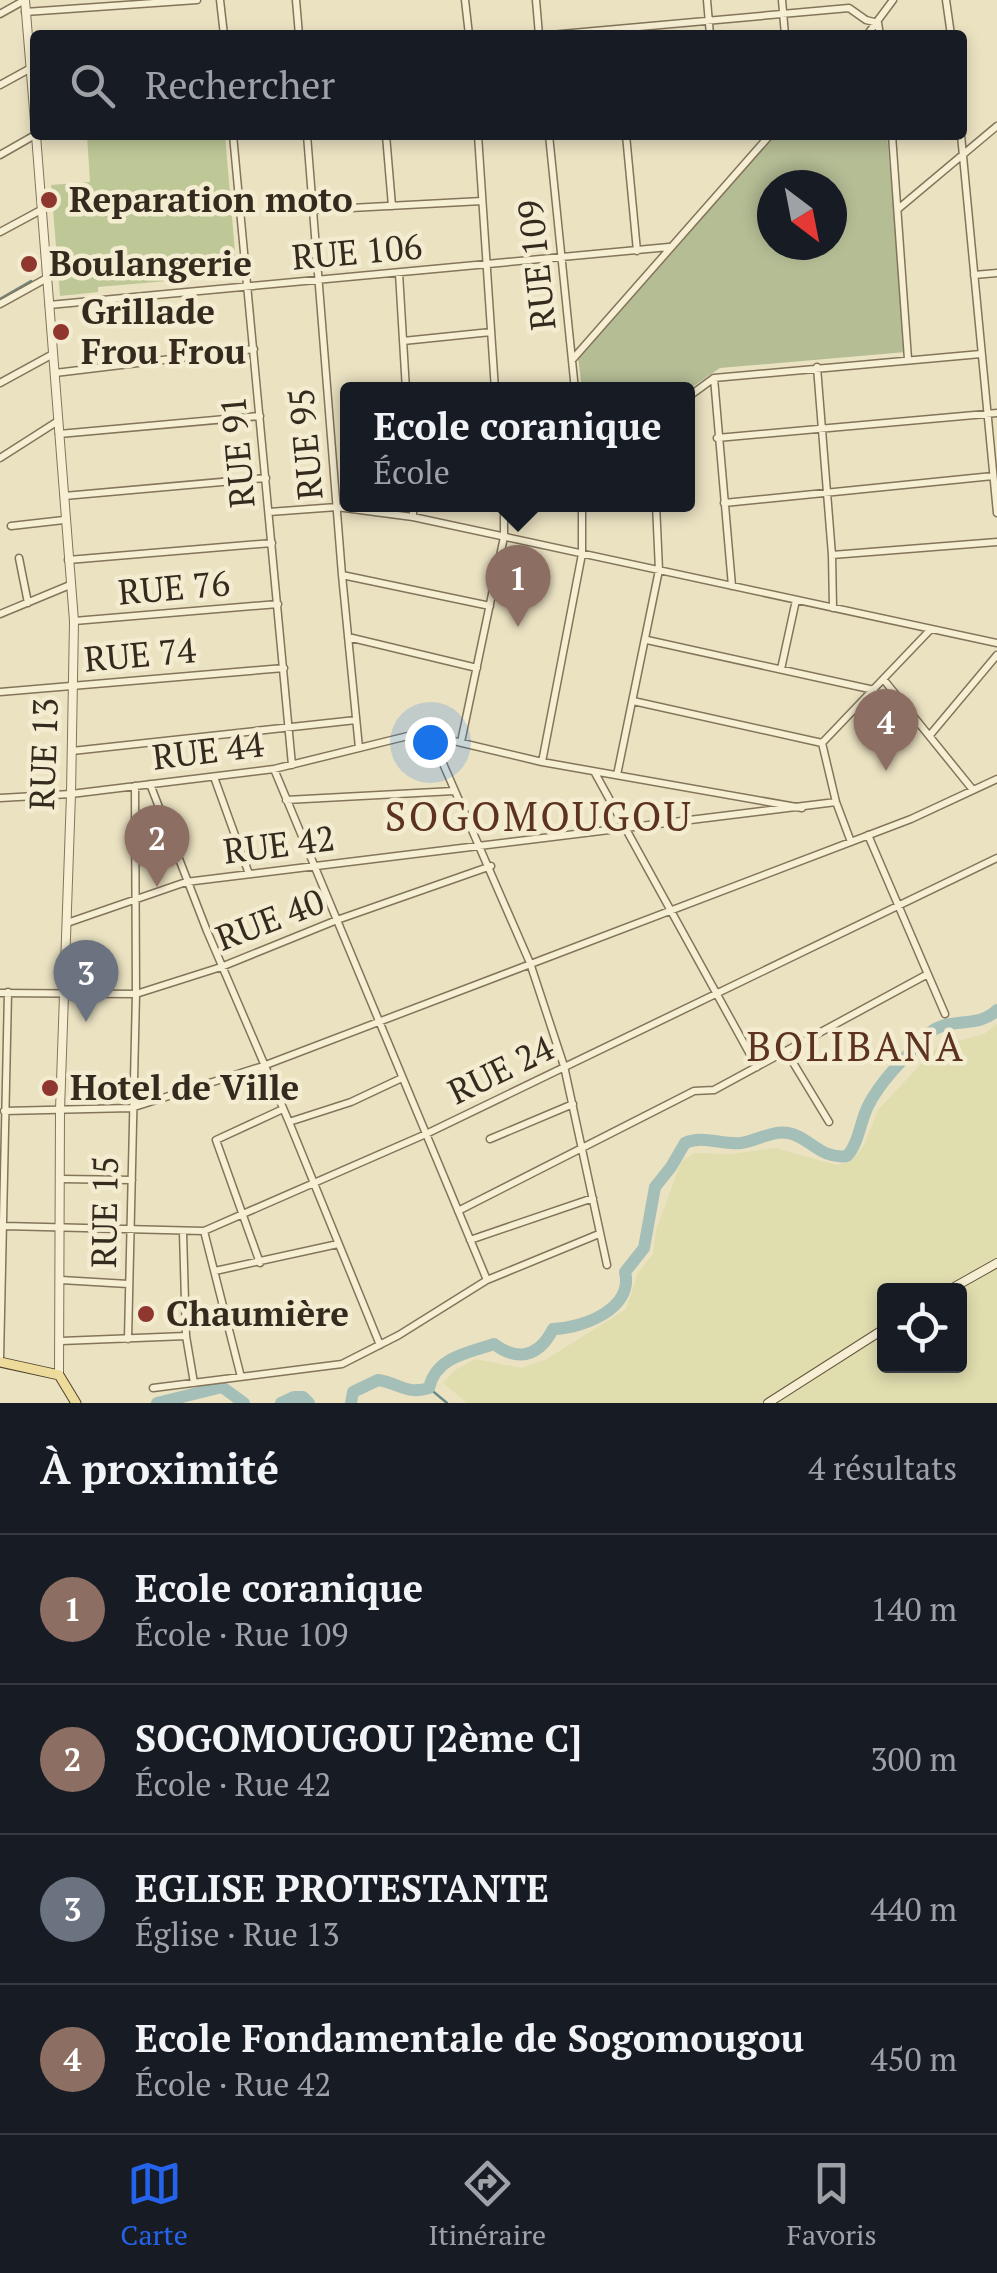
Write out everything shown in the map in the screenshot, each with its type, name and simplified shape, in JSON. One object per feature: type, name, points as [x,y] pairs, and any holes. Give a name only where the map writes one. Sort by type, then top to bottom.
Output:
[{"type":"main road","points":[[0,1361],[59,1375],[75,1402]]},
{"type":"street","points":[[0,14],[25,0],[30,57]]},
{"type":"street","points":[[26,12],[198,0]]},
{"type":"street","points":[[220,0],[223,30]]},
{"type":"street","points":[[296,0],[299,30]]},
{"type":"street","points":[[465,0],[469,30]]},
{"type":"street","points":[[536,0],[539,30]]},
{"type":"street","points":[[706,0],[709,30]]},
{"type":"street","points":[[782,0],[785,30]]},
{"type":"street","points":[[872,30],[893,0]]},
{"type":"street","points":[[946,0],[949,30]]},
{"type":"street","points":[[603,30],[849,8],[878,24]]},
{"type":"street","points":[[878,24],[879,30]]},
{"type":"street","points":[[0,86],[30,69]]},
{"type":"street","points":[[898,209],[997,126]]},
{"type":"street","points":[[0,155],[30,138]]},
{"type":"street","name":"RUE 13","points":[[35,140],[74,621],[60,1110],[59,1375]]},
{"type":"street","name":"RUE 91","points":[[233,140],[292,765]]},
{"type":"street","name":"RUE 95","points":[[307,140],[336,507],[360,748]]},
{"type":"street","points":[[386,140],[392,206]]},
{"type":"street","points":[[478,140],[494,382]]},
{"type":"street","name":"RUE 109","points":[[550,140],[574,382]]},
{"type":"street","points":[[626,140],[637,250]]},
{"type":"street","points":[[572,360],[766,140]]},
{"type":"street","points":[[892,140],[908,359]]},
{"type":"street","points":[[962,140],[997,513]]},
{"type":"street","points":[[313,210],[482,201]]},
{"type":"street","points":[[0,232],[41,210]]},
{"type":"street","name":"RUE 106","points":[[49,306],[670,248]]},
{"type":"street","points":[[974,274],[997,272]]},
{"type":"street","points":[[399,273],[406,382]]},
{"type":"street","points":[[0,304],[47,278]]},
{"type":"street","points":[[403,341],[491,332]]},
{"type":"street","points":[[55,373],[254,349]]},
{"type":"street","points":[[0,383],[53,354]]},
{"type":"street","points":[[695,391],[714,378],[981,354]]},
{"type":"street","points":[[817,367],[833,608]]},
{"type":"street","points":[[714,378],[732,586]]},
{"type":"street","points":[[717,438],[997,413]]},
{"type":"street","points":[[59,434],[260,416]]},
{"type":"street","points":[[0,458],[58,421]]},
{"type":"street","points":[[724,503],[993,476]]},
{"type":"street","points":[[63,496],[266,478]]},
{"type":"street","points":[[269,512],[340,508]]},
{"type":"street","points":[[371,512],[997,643]]},
{"type":"street","points":[[413,512],[413,518]]},
{"type":"street","points":[[461,742],[504,537],[504,512]]},
{"type":"street","points":[[542,762],[582,554],[582,512]]},
{"type":"street","points":[[617,775],[659,570],[656,512]]},
{"type":"street","points":[[10,526],[64,520]]},
{"type":"street","points":[[832,555],[997,542]]},
{"type":"street","points":[[68,560],[272,543]]},
{"type":"street","points":[[18,558],[28,603]]},
{"type":"street","points":[[342,575],[490,606]]},
{"type":"street","points":[[0,614],[70,586]]},
{"type":"street","points":[[781,670],[796,600]]},
{"type":"street","name":"RUE 76","points":[[74,621],[278,604]]},
{"type":"street","points":[[822,742],[931,629]]},
{"type":"street","points":[[348,636],[477,668]]},
{"type":"street","points":[[647,640],[874,690]]},
{"type":"street","points":[[930,735],[997,655]]},
{"type":"street","name":"RUE 74","points":[[0,692],[284,668]]},
{"type":"street","points":[[884,680],[973,790]]},
{"type":"street","points":[[633,701],[822,742]]},
{"type":"street","points":[[72,751],[356,720]]},
{"type":"street","name":"RUE 42","points":[[420,732],[542,762],[802,808]]},
{"type":"street","name":"RUE 44","points":[[0,798],[72,794],[274,770],[420,732]]},
{"type":"street","points":[[430,735],[530,963],[564,1066],[607,1265]]},
{"type":"street","points":[[822,742],[836,802],[851,842]]},
{"type":"street","points":[[274,770],[487,1280]]},
{"type":"street","points":[[594,772],[757,1067]]},
{"type":"street","points":[[214,777],[249,874]]},
{"type":"street","points":[[4,1111],[131,1108],[263,1066],[851,842],[997,779]]},
{"type":"street","points":[[150,784],[186,882],[380,1345]]},
{"type":"street","name":"RUE 15","points":[[128,1339],[136,994],[135,786]]},
{"type":"street","points":[[286,800],[454,791]]},
{"type":"street","name":"RUE 42","points":[[66,923],[186,882],[836,802]]},
{"type":"street","points":[[868,835],[945,1014]]},
{"type":"street","name":"RUE 24","points":[[4,1226],[204,1231],[426,1134],[997,858]]},
{"type":"street","name":"RUE 40","points":[[4,992],[136,994],[222,967],[337,920],[490,866]]},
{"type":"street","points":[[458,1211],[694,1090],[714,1090],[926,975]]},
{"type":"street","points":[[0,1361],[4,992]]},
{"type":"street","points":[[786,1052],[829,1122]]},
{"type":"street","points":[[289,1122],[350,1102],[402,1078]]},
{"type":"street","points":[[490,1139],[573,1104]]},
{"type":"street","points":[[260,1262],[216,1140],[283,1109]]},
{"type":"street","points":[[61,1179],[132,1180]]},
{"type":"street","points":[[470,1240],[593,1198]]},
{"type":"street","points":[[204,1231],[241,1377]]},
{"type":"street","points":[[182,1232],[186,1336],[194,1383]]},
{"type":"street","points":[[153,1388],[342,1364],[487,1280],[600,1234]]},
{"type":"street","points":[[214,1271],[338,1244]]},
{"type":"street","points":[[961,1283],[997,1263]]},
{"type":"street","points":[[61,1280],[128,1284]]},
{"type":"street","points":[[768,1403],[877,1333]]},
{"type":"street","points":[[60,1340],[186,1336]]},
{"type":"shaded area","points":[[997,1024],[997,1403],[467,1403],[443,1383],[455,1370],[475,1359],[522,1368],[547,1359],[626,1309],[638,1273],[653,1254],[656,1230],[681,1162],[694,1153],[731,1154],[776,1148],[836,1165],[850,1162],[864,1145],[878,1110],[938,1046],[984,1034]]},
{"type":"green space","points":[[87,140],[225,140],[237,275],[98,287],[98,292],[60,296],[51,185],[90,182]]},
{"type":"green space","points":[[771,140],[887,140],[906,352],[720,368],[695,385],[695,382],[581,382],[578,357]]},
{"type":"waterway","points":[[0,299],[31,281]]},
{"type":"waterway","points":[[351,1403],[353,1392],[378,1380],[408,1389],[429,1388],[438,1369],[463,1354],[494,1344],[512,1353],[528,1353],[542,1345],[553,1329],[578,1325],[604,1314],[622,1296],[625,1272],[644,1248],[655,1187],[685,1143],[741,1143],[782,1132],[795,1135],[829,1155],[847,1156],[873,1096],[927,1035],[944,1025],[981,1020],[997,1010]]},
{"type":"waterway","points":[[157,1403],[222,1387],[244,1403]]},
{"type":"waterway","points":[[429,1388],[447,1403]]},
{"type":"waterway","points":[[281,1403],[294,1397],[303,1397],[309,1403]]},
{"type":"place","name":"Reparation moto","points":[[49,200]]},
{"type":"place","name":"Boulangerie","points":[[29,264]]},
{"type":"place","name":"Grillade Frou Frou","points":[[61,332]]},
{"type":"place","name":"Ecole coranique","points":[[518,627]]},
{"type":"place","name":"Ecole Fondamentale de Sogomougou","points":[[886,771]]},
{"type":"place","name":"SOGOMOUGOU [2ème C]","points":[[157,887]]},
{"type":"place","name":"EGLISE PROTESTANTE","points":[[86,1022]]},
{"type":"place","name":"Hotel de Ville","points":[[50,1088]]},
{"type":"place","name":"Chaumière","points":[[146,1314]]},
{"type":"district","name":"SOGOMOUGOU","points":[[539,817]]},
{"type":"district","name":"BOLIBANA","points":[[856,1047]]}]
